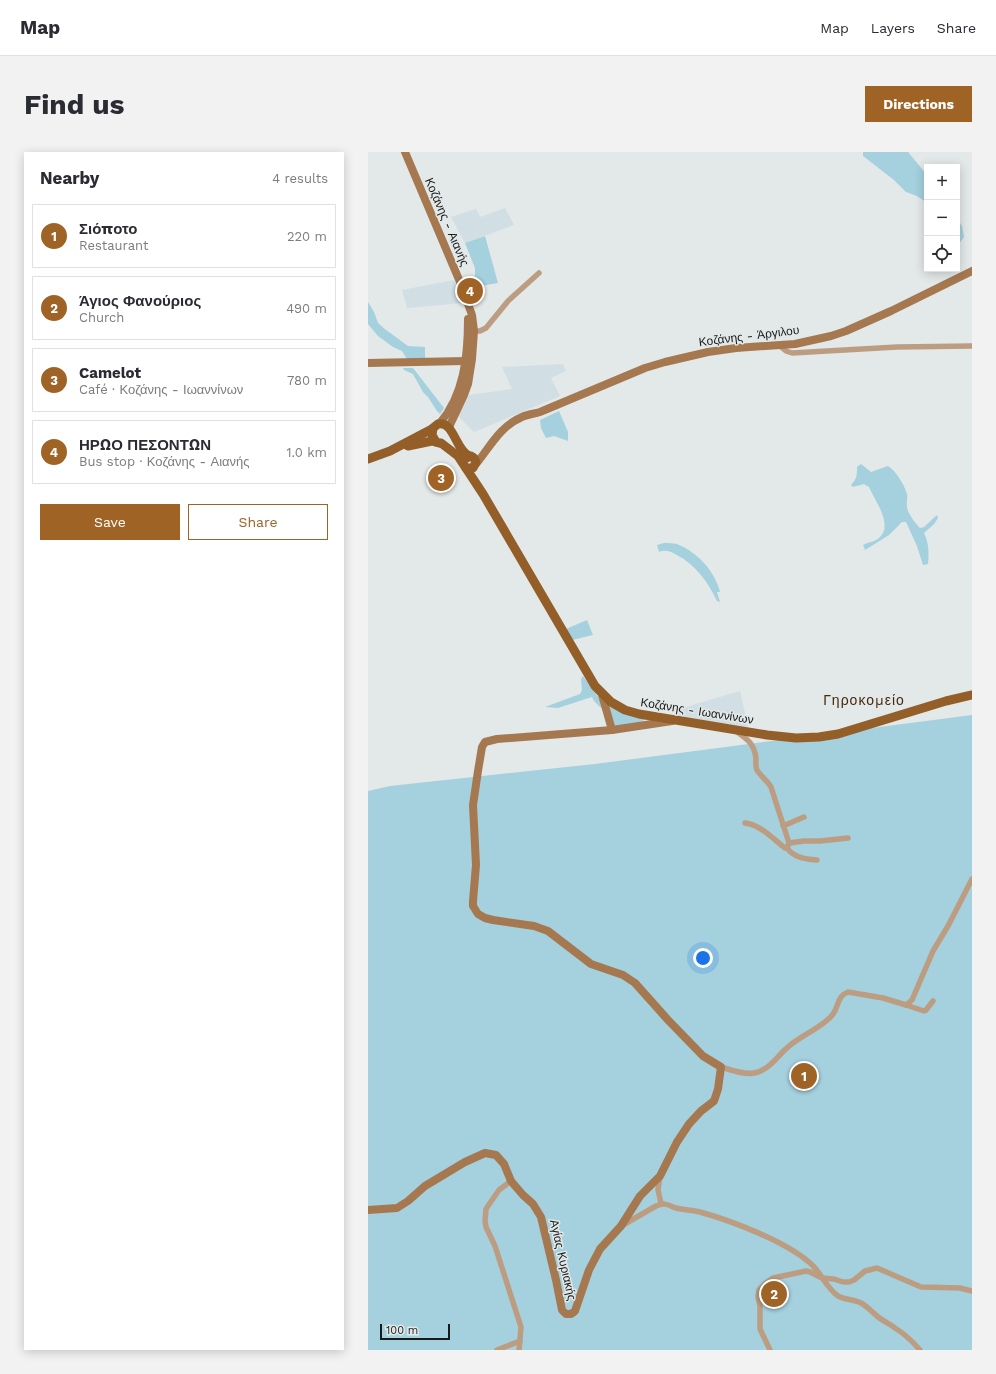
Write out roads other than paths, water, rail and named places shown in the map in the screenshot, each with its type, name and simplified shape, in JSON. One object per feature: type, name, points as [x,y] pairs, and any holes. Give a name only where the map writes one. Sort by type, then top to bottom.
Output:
[{"type":"main road","points":[[368,459],[422,442],[432,440],[439,442],[449,440],[447,428],[434,426],[432,429],[390,451]]},
{"type":"main road","name":"Κοζάνης - Ιωαννίνων","points":[[447,428],[470,462],[483,494],[583,667],[602,695],[617,706],[646,716],[789,738],[829,736],[946,701],[972,695]]},
{"type":"main road","points":[[432,429],[432,435],[439,442]]},
{"type":"main road","name":"Κοζάνης - Ιωαννίνων","points":[[439,442],[470,462]]},
{"type":"street","name":"Κοζάνης - Αιανής","points":[[405,152],[472,315],[474,331],[468,384],[447,428]]},
{"type":"street","name":"Κοζάνης - Άργιλου","points":[[470,462],[489,446],[506,426],[515,420],[528,414],[540,412],[645,368],[708,352],[736,348],[780,346],[811,341],[846,331],[972,271]]},
{"type":"street","points":[[474,331],[480,332],[486,328],[508,301],[538,274]]},
{"type":"street","name":"Κοζάνης - Αιανής","points":[[447,428],[451,409],[458,393],[465,361],[468,331],[467,301]]},
{"type":"street","points":[[780,346],[786,351],[792,353],[897,347],[972,346]]},
{"type":"street","points":[[368,363],[465,361]]},
{"type":"street","points":[[602,695],[612,730]]},
{"type":"street","points":[[675,720],[612,730],[487,741],[484,744],[473,805],[476,865],[472,901],[478,914],[493,920],[526,924],[541,928],[548,931],[591,964],[628,978],[635,983],[703,1056],[721,1068],[750,1074],[764,1070],[788,1047],[824,1022],[833,1014],[843,993],[848,992],[883,998],[924,1011],[933,1001]]},
{"type":"street","points":[[732,729],[753,745],[756,758],[756,767],[771,787],[788,846],[792,854],[802,858],[817,860]]},
{"type":"street","points":[[783,826],[804,817]]},
{"type":"street","points":[[745,823],[760,828],[785,848],[804,841],[848,838]]},
{"type":"street","points":[[906,1005],[912,1000],[933,951],[948,926],[972,879]]},
{"type":"street","points":[[621,1226],[640,1196],[660,1176],[677,1142],[689,1124],[701,1111],[714,1101],[718,1089],[721,1068]]},
{"type":"street","name":"Αγίας Κυριακής","points":[[368,1210],[397,1208],[408,1201],[425,1186],[465,1162],[486,1153],[496,1155],[500,1158],[506,1168],[511,1181],[533,1204],[541,1217],[562,1310],[566,1314],[571,1314],[575,1311],[589,1270],[600,1248],[621,1226],[661,1203]]},
{"type":"street","points":[[660,1176],[658,1190],[661,1203],[667,1203],[676,1208],[692,1210],[713,1216],[778,1242],[810,1262],[836,1295],[865,1306],[904,1335],[920,1350]]},
{"type":"street","points":[[511,1181],[499,1190],[490,1203],[486,1209],[485,1220],[486,1227],[495,1246],[521,1327],[519,1350]]},
{"type":"street","points":[[770,1350],[760,1329],[760,1306],[758,1297],[759,1290],[770,1280],[801,1272],[810,1272],[822,1278],[849,1282],[865,1271],[877,1268],[921,1287],[960,1288],[972,1291]]},
{"type":"street","points":[[496,1350],[520,1341]]},
{"type":"place","name":"ΗΡΩΟ ΠΕΣΟΝΤΩΝ","points":[[470,291]]},
{"type":"place","name":"Camelot","points":[[441,478]]},
{"type":"place","name":"Σιόποτο","points":[[804,1076]]},
{"type":"place","name":"Άγιος Φανούριος","points":[[774,1294]]},
{"type":"district","name":"Γηροκομείο","points":[[864,700]]}]
